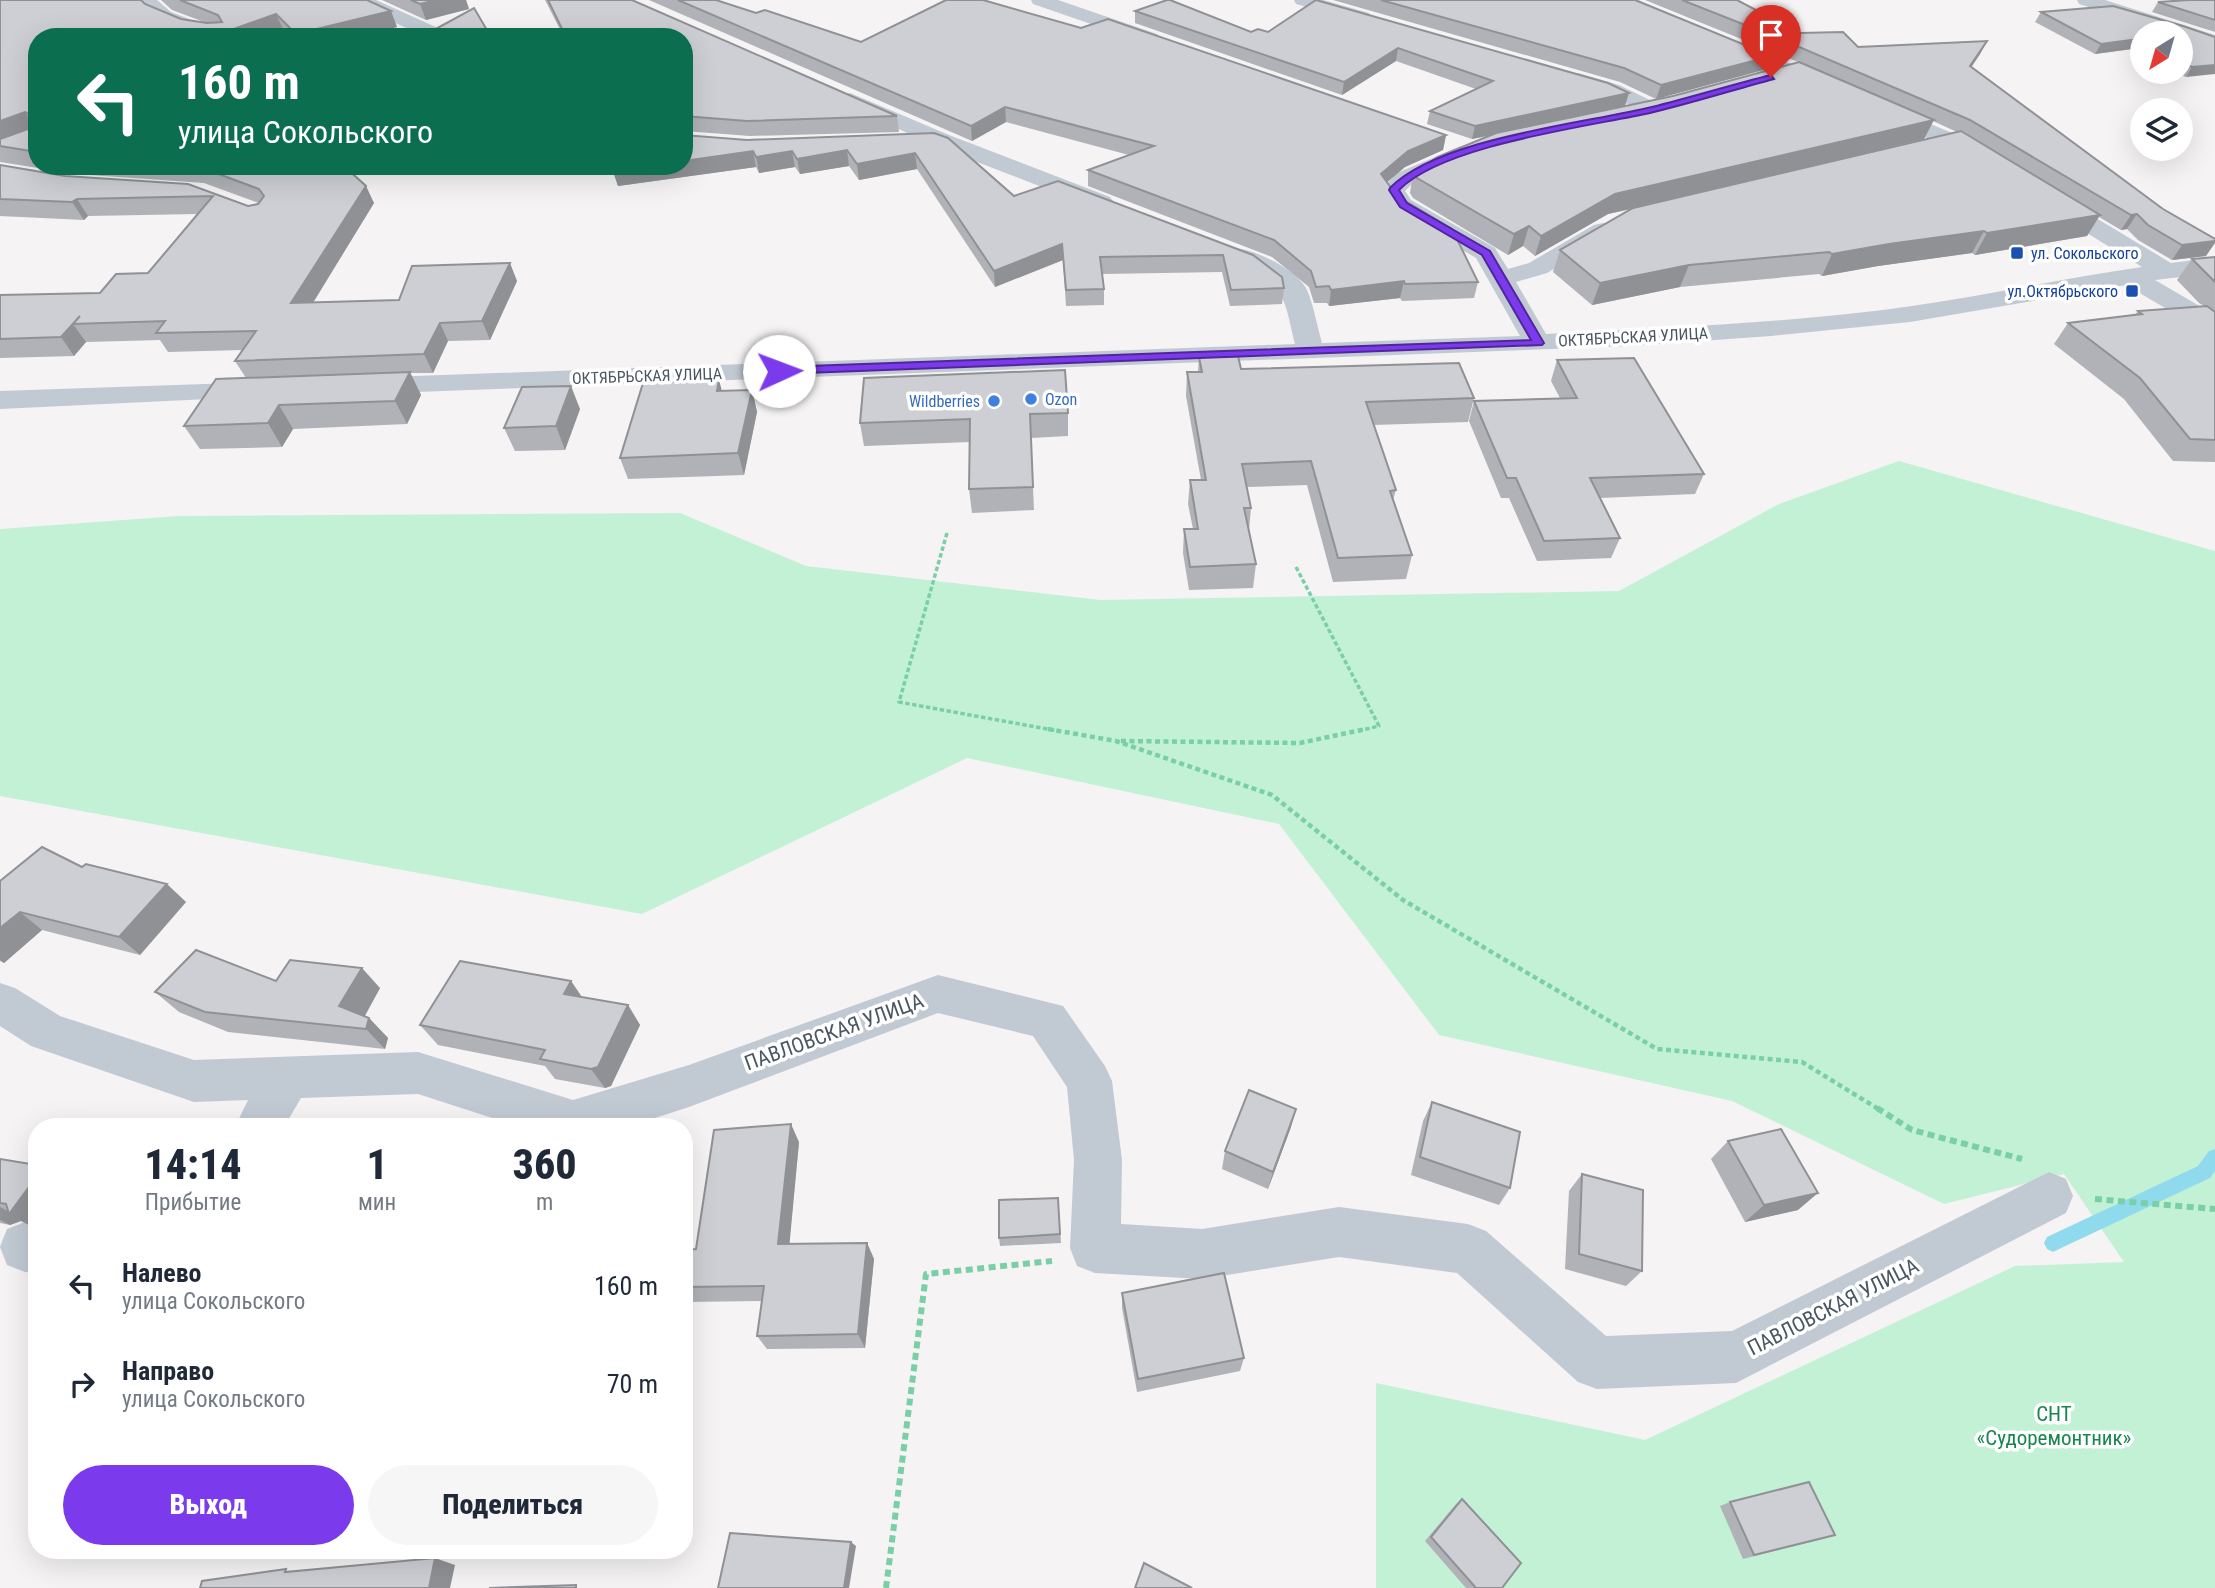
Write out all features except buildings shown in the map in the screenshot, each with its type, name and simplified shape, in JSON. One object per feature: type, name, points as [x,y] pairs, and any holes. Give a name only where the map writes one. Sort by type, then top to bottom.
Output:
[{"type":"street","points":[[146,0],[164,16],[195,28]]},
{"type":"street","points":[[360,0],[422,28]]},
{"type":"street","points":[[1040,0],[1170,45]]},
{"type":"street","points":[[1303,0],[1384,23]]},
{"type":"street","points":[[1622,0],[1843,93]]},
{"type":"street","points":[[2086,0],[2215,41]]},
{"type":"street","points":[[1756,82],[1794,71]]},
{"type":"street","points":[[1558,73],[1612,89],[1653,109]]},
{"type":"street","points":[[828,90],[941,140],[1121,210]]},
{"type":"street","points":[[1614,118],[1679,102]]},
{"type":"street","points":[[1868,104],[1954,142],[2001,171]]},
{"type":"street","points":[[887,142],[941,140]]},
{"type":"street","points":[[1444,140],[1477,147],[1405,178],[1394,190],[1403,205],[1486,253],[1538,343]]},
{"type":"street","points":[[1914,152],[1954,142]]},
{"type":"street","points":[[2024,185],[2165,270]]},
{"type":"street","points":[[1499,279],[1538,268],[1617,222]]},
{"type":"street","points":[[1211,244],[1262,264],[1294,289],[1311,351]]},
{"type":"street","name":"ОКТЯБРЬСКАЯ УЛИЦА","points":[[334,387],[1538,343],[1732,331],[1910,314],[2165,270],[2215,265]]},
{"type":"street","points":[[2129,276],[2208,322],[2215,329]]},
{"type":"street","points":[[0,400],[292,389]]},
{"type":"street","name":"ПАВЛОВСКАЯ УЛИЦА","points":[[586,1118],[689,1086],[938,994],[1047,1020],[1089,1081],[1098,1160],[1095,1248],[1202,1254],[1339,1232],[1468,1248],[1597,1363],[1736,1357],[2049,1196]]},
{"type":"street","name":"ПАВЛОВСКАЯ УЛИЦА","points":[[0,1002],[47,1032],[194,1081],[418,1073],[560,1118]]},
{"type":"street","points":[[263,1118],[287,1079]]},
{"type":"path","points":[[947,533],[899,702],[1116,741],[1272,795],[1403,900],[1657,1049],[1802,1062],[1912,1130],[2020,1156],[2049,1196],[2215,1209]]},
{"type":"path","points":[[1116,741],[1300,743],[1379,726],[1296,567]]},
{"type":"path","points":[[886,1588],[926,1273],[1057,1260]]},
{"type":"green space","name":"СНТ «Судоремонтник»","points":[[1899,461],[2215,551],[2215,1588],[1376,1588],[1376,1383],[1645,1440],[2015,1266],[2124,1262],[2064,1174],[1944,1204],[1732,1101],[1439,1035],[1279,824],[967,758],[642,914],[0,796],[0,529],[179,516],[680,513],[806,566],[1100,600],[1619,591],[1779,504]]},
{"type":"waterway","points":[[2053,1243],[2204,1172],[2215,1157]]},
{"type":"place","name":"ул. Сокольского","points":[[2017,253]]},
{"type":"place","name":"ул.Октябрьского","points":[[2132,291]]},
{"type":"place","name":"Ozon","points":[[1031,399]]},
{"type":"place","name":"Wildberries","points":[[994,401]]},
{"type":"route","points":[[779,371],[1538,343],[1486,253],[1403,205],[1394,190],[1405,178],[1470,149],[1653,109],[1771,77]]}]
